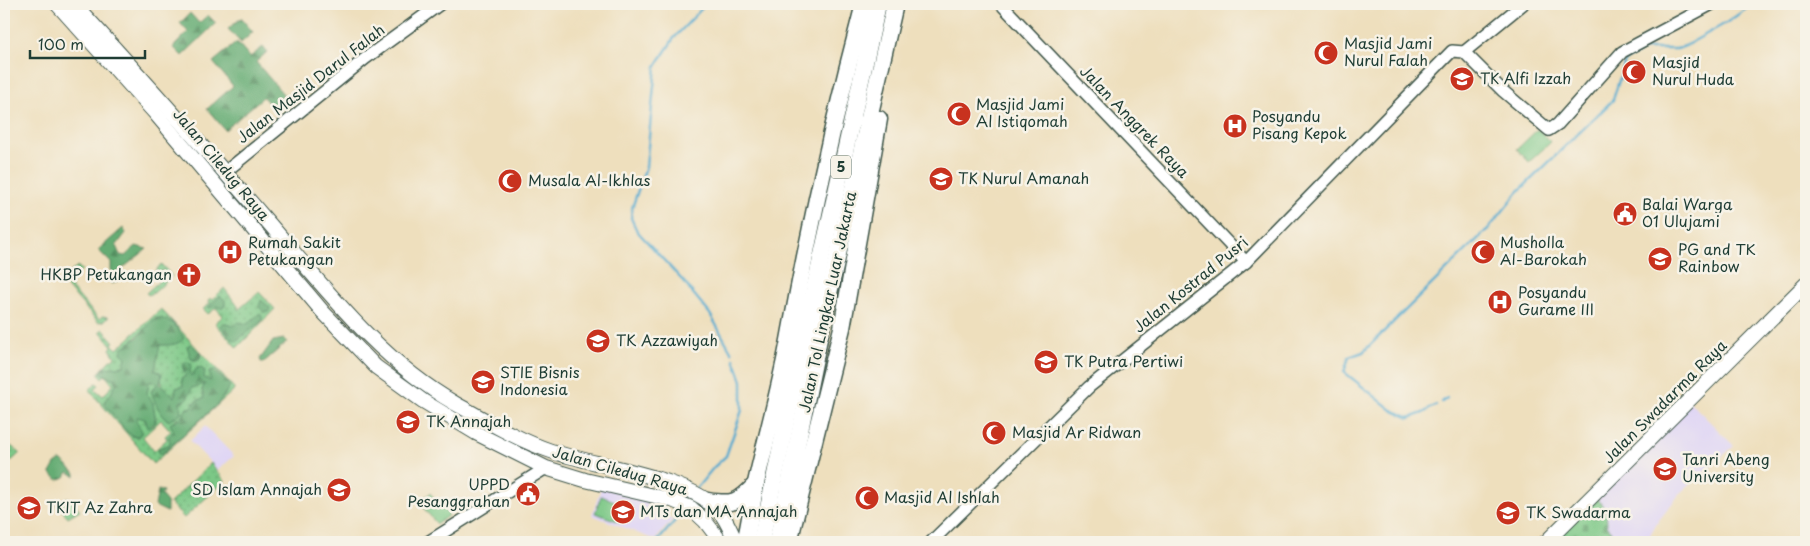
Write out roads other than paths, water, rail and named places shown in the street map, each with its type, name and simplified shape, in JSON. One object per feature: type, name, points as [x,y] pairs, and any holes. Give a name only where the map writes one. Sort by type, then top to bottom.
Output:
[{"type":"highway","points":[[745,542],[750,525],[755,486],[790,336],[819,185],[864,4]]},
{"type":"highway","name":"Jalan Tol Lingkar Luar Jakarta","points":[[777,542],[812,335],[878,4]]},
{"type":"highway","name":"Jalan Tol Lingkar Luar Jakarta","points":[[760,542],[895,4]]},
{"type":"highway","points":[[789,542],[842,328],[891,52],[888,35]]},
{"type":"highway","points":[[697,494],[734,503],[744,497],[755,486]]},
{"type":"highway","points":[[750,525],[752,542]]},
{"type":"main road","name":"Jalan Ciledug Raya","points":[[57,4],[156,113],[344,334],[376,367],[423,401],[476,433],[546,468],[585,480],[649,494],[691,508],[706,520],[721,542]]},
{"type":"main road","name":"Jalan Ciledug Raya","points":[[74,4],[225,172],[355,322],[410,375],[457,405],[528,442],[551,451],[651,478],[697,494],[719,511],[736,542]]},
{"type":"main road","points":[[251,226],[254,218],[262,216]]},
{"type":"main road","name":"Jalan Swadarma Raya","points":[[1546,542],[1806,284]]},
{"type":"main road","points":[[344,334],[355,322]]},
{"type":"main road","points":[[522,457],[528,442]]},
{"type":"main road","points":[[649,494],[651,478]]},
{"type":"street","name":"Jalan Masjid Darul Falah","points":[[225,172],[366,58],[440,4]]},
{"type":"street","name":"Jalan Anggrek Raya","points":[[1001,4],[1246,262]]},
{"type":"street","name":"Jalan Kostrad Pusri","points":[[931,542],[1089,387],[1246,262],[1451,52],[1457,50],[1464,52],[1523,4]]},
{"type":"street","points":[[1464,52],[1503,91],[1549,130],[1558,124],[1622,52],[1712,4]]},
{"type":"street","points":[[428,542],[546,468]]},
{"type":"waterway","points":[[706,4],[674,38],[656,66],[646,167],[632,208],[631,218],[637,231],[683,281],[710,314],[732,353]]},
{"type":"waterway","points":[[1436,405],[1423,413],[1409,418],[1392,410],[1344,372],[1349,357],[1363,352],[1490,227],[1518,192],[1613,100],[1625,61],[1646,49],[1677,49],[1685,46],[1726,23],[1753,4]]},
{"type":"waterway","points":[[696,489],[726,456],[742,410],[742,381],[734,359]]},
{"type":"waterway","points":[[1442,402],[1447,398]]},
{"type":"waterway","points":[[657,542],[684,510]]},
{"type":"place","name":"Masjid Jami Nurul Falah","points":[[1326,53]]},
{"type":"place","name":"Masjid Nurul Huda","points":[[1634,72]]},
{"type":"place","name":"TK Alfi Izzah","points":[[1462,79]]},
{"type":"place","name":"Masjid Jami Al Istiqomah","points":[[959,114]]},
{"type":"place","name":"Posyandu Pisang Kepok","points":[[1235,126]]},
{"type":"place","name":"TK Nurul Amanah","points":[[941,179]]},
{"type":"place","name":"Musala Al-Ikhlas","points":[[510,181]]},
{"type":"place","name":"Balai Warga 01 Ulujami","points":[[1625,214]]},
{"type":"place","name":"Rumah Sakit Petukangan","points":[[230,252]]},
{"type":"place","name":"Musholla Al-Barokah","points":[[1483,252]]},
{"type":"place","name":"PG and TK Rainbow","points":[[1660,259]]},
{"type":"place","name":"HKBP Petukangan","points":[[189,275]]},
{"type":"place","name":"Posyandu Gurame III","points":[[1500,302]]},
{"type":"place","name":"TK Azzawiyah","points":[[598,341]]},
{"type":"place","name":"TK Putra Pertiwi","points":[[1046,362]]},
{"type":"place","name":"STIE Bisnis Indonesia","points":[[483,382]]},
{"type":"place","name":"TK Annajah","points":[[408,422]]},
{"type":"place","name":"Masjid Ar Ridwan","points":[[994,433]]},
{"type":"place","name":"Tanri Abeng University","points":[[1665,469]]},
{"type":"place","name":"SD Islam Annajah","points":[[339,490]]},
{"type":"place","name":"UPPD Pesanggrahan","points":[[528,494]]},
{"type":"place","name":"Masjid Al Ishlah","points":[[867,498]]},
{"type":"place","name":"TKIT Az Zahra","points":[[29,508]]},
{"type":"place","name":"MTs dan MA Annajah","points":[[623,512]]},
{"type":"place","name":"TK Swadarma","points":[[1508,513]]}]
